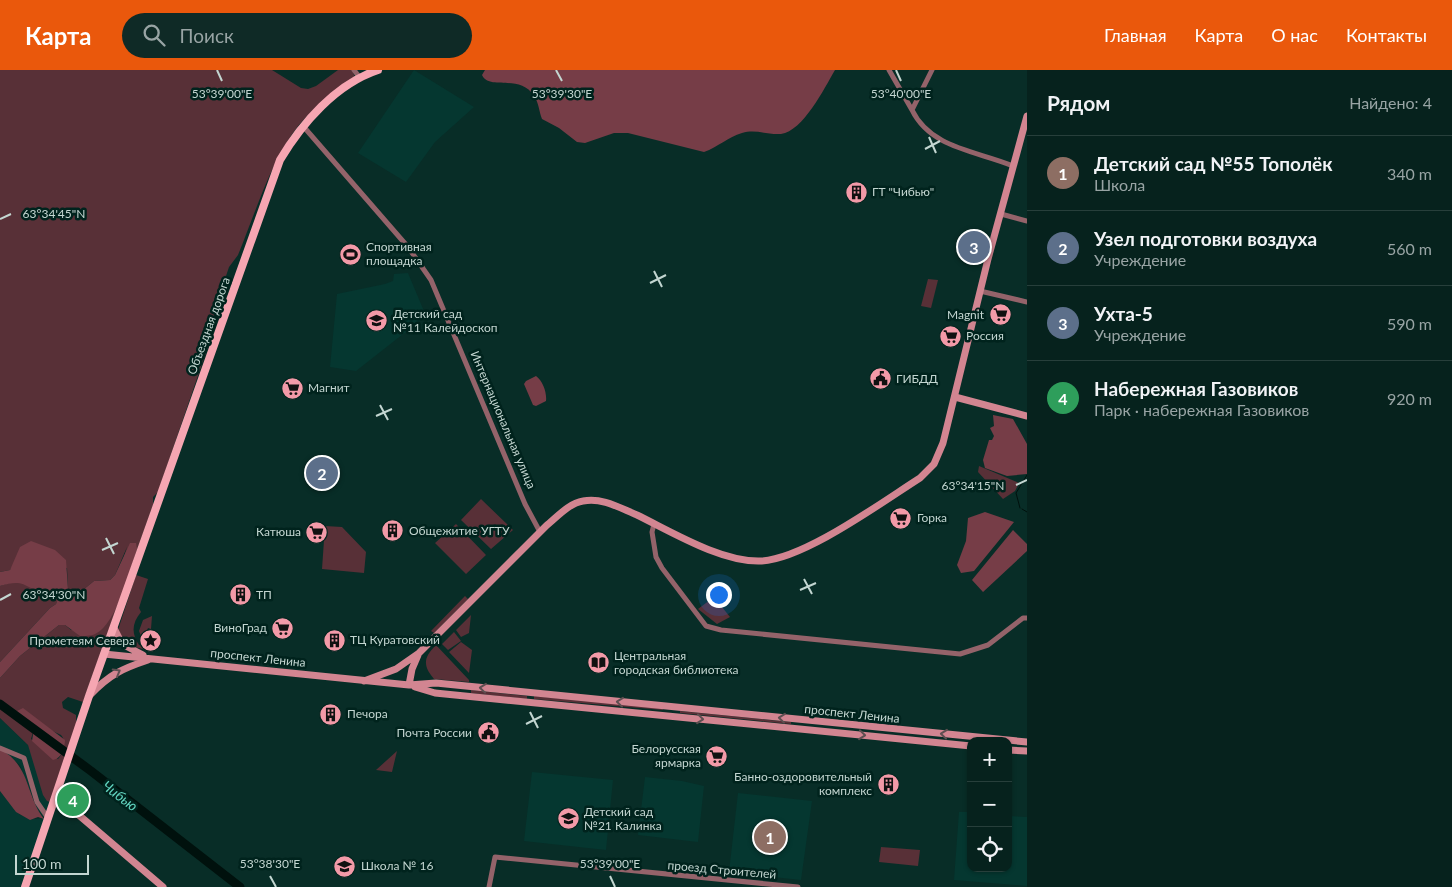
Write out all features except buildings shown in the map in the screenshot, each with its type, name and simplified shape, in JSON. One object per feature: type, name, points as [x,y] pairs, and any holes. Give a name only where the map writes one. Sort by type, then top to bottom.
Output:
[{"type":"main road","name":"Объездная дорога","points":[[25,887],[89,696],[280,160],[303,126],[334,96],[360,78],[378,70]]},
{"type":"main road","points":[[364,681],[396,669],[419,653],[540,532],[564,510],[581,501],[598,500],[705,547],[748,560],[778,558],[802,550],[920,478],[934,464],[943,443],[980,291],[1027,116]]},
{"type":"main road","points":[[955,397],[1027,416]]},
{"type":"main road","points":[[114,628],[122,644],[150,659]]},
{"type":"main road","points":[[410,685],[412,669],[419,653]]},
{"type":"main road","name":"проспект Ленина","points":[[104,654],[364,681],[410,685],[436,683],[1027,742]]},
{"type":"main road","points":[[89,696],[107,678],[122,668],[150,659]]},
{"type":"main road","name":"проспект Ленина","points":[[410,685],[435,692],[967,746]]},
{"type":"main road","points":[[673,716],[674,707]]},
{"type":"main road","points":[[1012,750],[1027,752]]},
{"type":"main road","points":[[55,798],[67,805],[162,887]]},
{"type":"street","points":[[354,70],[360,78]]},
{"type":"street","points":[[889,70],[916,118],[943,140],[962,151],[1013,166]]},
{"type":"street","points":[[912,110],[932,70]]},
{"type":"street","name":"Интернациональная улица","points":[[303,126],[408,247],[431,280],[525,504],[540,532]]},
{"type":"street","points":[[1001,214],[1027,221]]},
{"type":"street","points":[[980,291],[1027,302]]},
{"type":"street","points":[[654,524],[652,532],[655,549],[662,568],[706,626],[721,630],[960,654],[988,645],[1023,618],[1027,618]]},
{"type":"street","points":[[0,748],[24,758],[38,802],[48,818]]},
{"type":"street","name":"проезд Строителей","points":[[490,887],[495,857],[798,887]]},
{"type":"shaded area","points":[[0,70],[272,70],[301,88],[308,89],[316,86],[338,70],[352,70],[354,78],[311,112],[288,140],[257,205],[238,255],[229,267],[224,282],[226,294],[158,492],[153,497],[153,505],[83,702],[68,697],[62,702],[63,708],[76,715],[76,726],[50,802],[43,795],[28,745],[0,718],[0,678],[20,656],[59,625],[65,625],[71,630],[102,629],[127,547],[115,575],[110,580],[94,581],[78,594],[68,589],[67,568],[15,562],[10,570],[0,572]],"holes":[[[18,715],[61,735],[64,747],[58,759],[31,739],[34,729]]]},
{"type":"shaded area","points":[[414,70],[474,107],[435,142],[406,182],[358,153]]},
{"type":"shaded area","points":[[485,70],[835,70],[812,108],[789,131],[781,134],[742,133],[704,152],[628,133],[614,133],[585,143],[577,142],[559,128],[542,119],[536,99],[528,89],[513,83],[486,80],[482,75]]},
{"type":"shaded area","points":[[408,273],[426,316],[356,371],[330,367],[337,294],[385,284],[393,281],[394,274]]},
{"type":"shaded area","points":[[928,279],[938,280],[931,308],[921,306]]},
{"type":"shaded area","points":[[536,376],[543,384],[546,401],[536,406],[533,405],[524,384]]},
{"type":"shaded area","points":[[993,415],[1013,419],[1027,444],[1027,474],[1007,476],[985,468],[983,460],[989,440],[992,440],[994,436],[990,428],[994,426]]},
{"type":"shaded area","points":[[979,466],[1019,483],[1015,491],[1003,499],[978,472]]},
{"type":"shaded area","points":[[481,499],[513,530],[491,549],[461,520]]},
{"type":"shaded area","points":[[985,512],[1014,522],[974,571],[961,573],[957,565],[966,541],[968,518]]},
{"type":"shaded area","points":[[456,524],[486,555],[466,574],[435,543]]},
{"type":"shaded area","points":[[325,526],[342,527],[366,552],[364,573],[322,569]]},
{"type":"shaded area","points":[[1013,530],[1027,544],[1027,551],[983,592],[972,580]]},
{"type":"shaded area","points":[[31,541],[55,550],[66,560],[68,589],[78,594],[94,581],[110,580],[115,575],[130,543],[136,543],[137,549],[116,609],[103,628],[93,635],[80,636],[65,625],[59,625],[20,656],[0,678],[0,662],[50,608],[56,604],[58,598],[51,591],[36,590],[22,584],[10,583],[0,586],[0,572],[10,570],[20,547]]},
{"type":"shaded area","points":[[136,575],[148,579],[139,608],[141,612],[134,624],[134,632],[139,645],[155,648],[154,651],[128,644],[117,633]]},
{"type":"shaded area","points":[[12,582],[23,582],[32,587],[47,590],[58,598],[56,604],[50,608],[0,662],[0,586]]},
{"type":"shaded area","points":[[465,596],[468,599],[434,633],[431,631]]},
{"type":"shaded area","points":[[714,597],[730,617],[717,624],[698,609]]},
{"type":"shaded area","points":[[471,615],[469,633],[461,637],[456,630]]},
{"type":"shaded area","points":[[152,616],[151,629],[148,628],[146,633],[143,633],[150,638],[147,641],[141,636],[139,631],[143,620]]},
{"type":"shaded area","points":[[454,632],[461,641],[448,650],[442,644]]},
{"type":"shaded area","points":[[461,642],[472,650],[469,673],[449,652]]},
{"type":"shaded area","points":[[436,645],[469,682],[434,679],[426,665],[426,661],[429,653]]},
{"type":"shaded area","points":[[471,690],[527,696],[527,699],[471,693]]},
{"type":"shaded area","points":[[534,696],[662,708],[663,710],[534,699]]},
{"type":"shaded area","points":[[23,708],[65,740],[64,749],[59,757],[53,760],[32,741],[34,728],[18,715],[17,711]]},
{"type":"shaded area","points":[[680,711],[791,722],[791,724],[680,713]]},
{"type":"shaded area","points":[[0,718],[28,745],[50,802],[21,887],[0,887],[0,791],[20,815],[35,819],[44,818],[37,809],[20,765],[0,749]]},
{"type":"shaded area","points":[[0,749],[10,756],[23,772],[33,800],[44,819],[38,817],[30,820],[16,812],[0,791]]},
{"type":"shaded area","points":[[397,751],[392,772],[376,770]]},
{"type":"shaded area","name":"Детский сад №21 Калинка","points":[[532,772],[613,780],[606,850],[524,841]]},
{"type":"shaded area","points":[[645,777],[682,781],[704,786],[698,842],[638,835]]},
{"type":"shaded area","points":[[738,793],[812,801],[801,880],[729,872]]},
{"type":"shaded area","points":[[959,812],[967,812],[967,872],[1012,872],[1012,816],[1027,817],[1027,886],[954,880]]},
{"type":"shaded area","points":[[881,847],[920,850],[918,866],[879,862]]},
{"type":"waterway","points":[[1020,508],[1016,493],[1027,475]]},
{"type":"waterway","points":[[1022,509],[1027,512]]},
{"type":"waterway","name":"Чибью","points":[[0,704],[91,771],[240,887]]},
{"type":"place","name":"ГТ \"Чибью\"","points":[[856,192]]},
{"type":"place","name":"Ухта-5","points":[[974,247]]},
{"type":"place","name":"Спортивная площадка","points":[[350,254]]},
{"type":"place","name":"Magnit","points":[[1000,315]]},
{"type":"place","name":"Детский сад №11 Калейдоскоп","points":[[377,321]]},
{"type":"place","name":"Россия","points":[[950,336]]},
{"type":"place","name":"ГИБДД","points":[[880,379]]},
{"type":"place","name":"Магнит","points":[[292,388]]},
{"type":"place","name":"Узел подготовки воздуха","points":[[322,473]]},
{"type":"place","name":"Горка","points":[[901,518]]},
{"type":"place","name":"Общежитие УГТУ","points":[[393,531]]},
{"type":"place","name":"Катюша","points":[[317,532]]},
{"type":"place","name":"ТП","points":[[240,595]]},
{"type":"place","name":"ВиноГрад","points":[[283,628]]},
{"type":"place","name":"ТЦ Куратовский","points":[[334,640]]},
{"type":"place","name":"Прометеям Севера","points":[[151,641]]},
{"type":"place","name":"Центральная городская библиотека","points":[[598,663]]},
{"type":"place","name":"Печора","points":[[331,714]]},
{"type":"place","name":"Почта России","points":[[488,733]]},
{"type":"place","name":"Белорусская ярмарка","points":[[717,756]]},
{"type":"place","name":"Банно-оздоровительный комплекс","points":[[888,784]]},
{"type":"place","name":"Набережная Газовиков","points":[[73,800]]},
{"type":"place","name":"Детский сад №21 Калинка","points":[[568,819]]},
{"type":"place","name":"Детский сад №55 Тополёк","points":[[770,837]]},
{"type":"place","name":"Школа № 16","points":[[345,866]]}]
